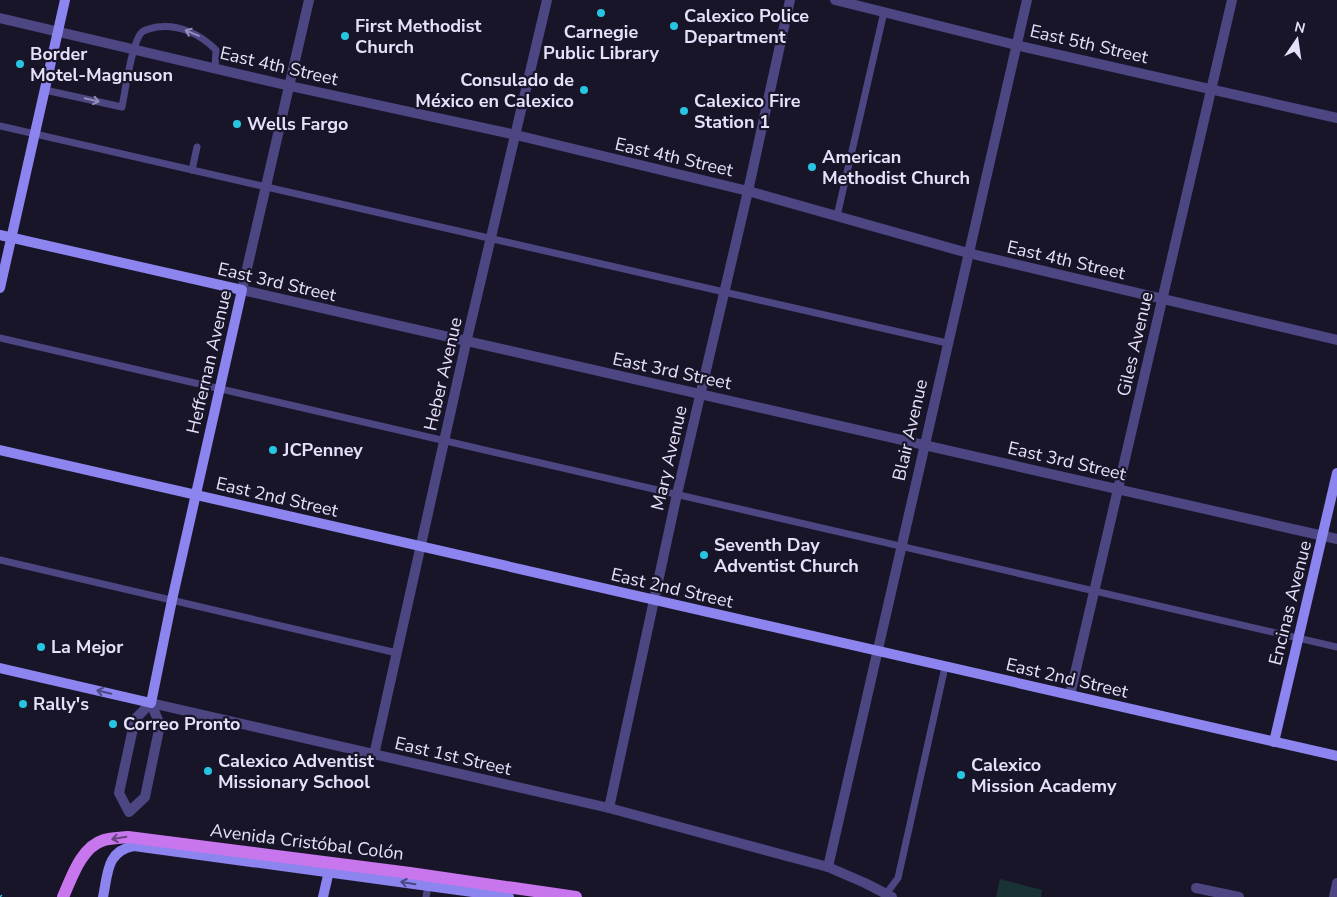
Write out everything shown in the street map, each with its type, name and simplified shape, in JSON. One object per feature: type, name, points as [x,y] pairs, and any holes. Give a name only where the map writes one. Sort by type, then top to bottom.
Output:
[{"type":"main road","name":"Avenida Cristóbal Colón","points":[[63,897],[75,870],[87,850],[103,841],[128,836],[576,897]]},
{"type":"street","points":[[0,288],[65,0]]},
{"type":"street","name":"Heffernan Avenue","points":[[151,703],[195,494],[309,0]]},
{"type":"street","name":"Heber Avenue","points":[[374,755],[466,343],[547,0]]},
{"type":"street","name":"Mary Avenue","points":[[609,808],[677,494],[748,191],[790,0]]},
{"type":"street","name":"East 5th Street","points":[[835,0],[1016,45],[1212,88],[1337,118]]},
{"type":"street","name":"Blair Avenue","points":[[828,867],[900,546],[1027,0]]},
{"type":"street","name":"Giles Avenue","points":[[1070,696],[1232,0]]},
{"type":"street","name":"East 4th Street","points":[[0,18],[748,191],[968,253],[1337,340]]},
{"type":"street","name":"East 3rd Street","points":[[0,235],[466,343],[924,444],[1337,539]]},
{"type":"street","name":"East 2nd Street","points":[[0,450],[1337,756]]},
{"type":"street","name":"Encinas Avenue","points":[[1274,742],[1337,473]]},
{"type":"street","name":"East 1st Street","points":[[0,668],[609,808],[828,867],[866,883],[889,896]]},
{"type":"street","points":[[151,703],[160,725],[145,797],[129,812],[118,793],[135,719],[151,703]]},
{"type":"street","points":[[103,897],[110,864],[116,852],[134,846],[329,871],[427,892],[509,897]]},
{"type":"street","points":[[323,897],[329,871]]},
{"type":"street","points":[[1334,897],[1337,883]]},
{"type":"street","points":[[1196,888],[1240,897]]},
{"type":"lane","points":[[837,216],[884,12]]},
{"type":"lane","points":[[45,90],[122,107],[134,50],[142,31],[164,26],[176,27],[198,35],[216,50],[216,69]]},
{"type":"lane","points":[[0,126],[947,343]]},
{"type":"lane","points":[[192,170],[197,147]]},
{"type":"lane","points":[[0,338],[1337,647]]},
{"type":"lane","points":[[0,560],[397,653]]},
{"type":"lane","points":[[889,896],[898,878],[945,667]]},
{"type":"green space","points":[[1000,879],[1042,890],[1041,897],[996,897]]},
{"type":"place","name":"Carnegie Public Library","points":[[601,13]]},
{"type":"place","name":"Calexico Police Department","points":[[674,26]]},
{"type":"place","name":"First Methodist Church","points":[[345,36]]},
{"type":"place","name":"Border Motel-Magnuson","points":[[20,64]]},
{"type":"place","name":"Consulado de México en Calexico","points":[[584,90]]},
{"type":"place","name":"Calexico Fire Station 1","points":[[684,111]]},
{"type":"place","name":"Wells Fargo","points":[[237,124]]},
{"type":"place","name":"American Methodist Church","points":[[812,167]]},
{"type":"place","name":"JCPenney","points":[[273,450]]},
{"type":"place","name":"Seventh Day Adventist Church","points":[[704,555]]},
{"type":"place","name":"La Mejor","points":[[41,647]]},
{"type":"place","name":"Rally's","points":[[23,704]]},
{"type":"place","name":"Correo Pronto","points":[[113,724]]},
{"type":"place","name":"Calexico Adventist Missionary School","points":[[208,771]]},
{"type":"place","name":"Calexico Mission Academy","points":[[961,775]]}]
